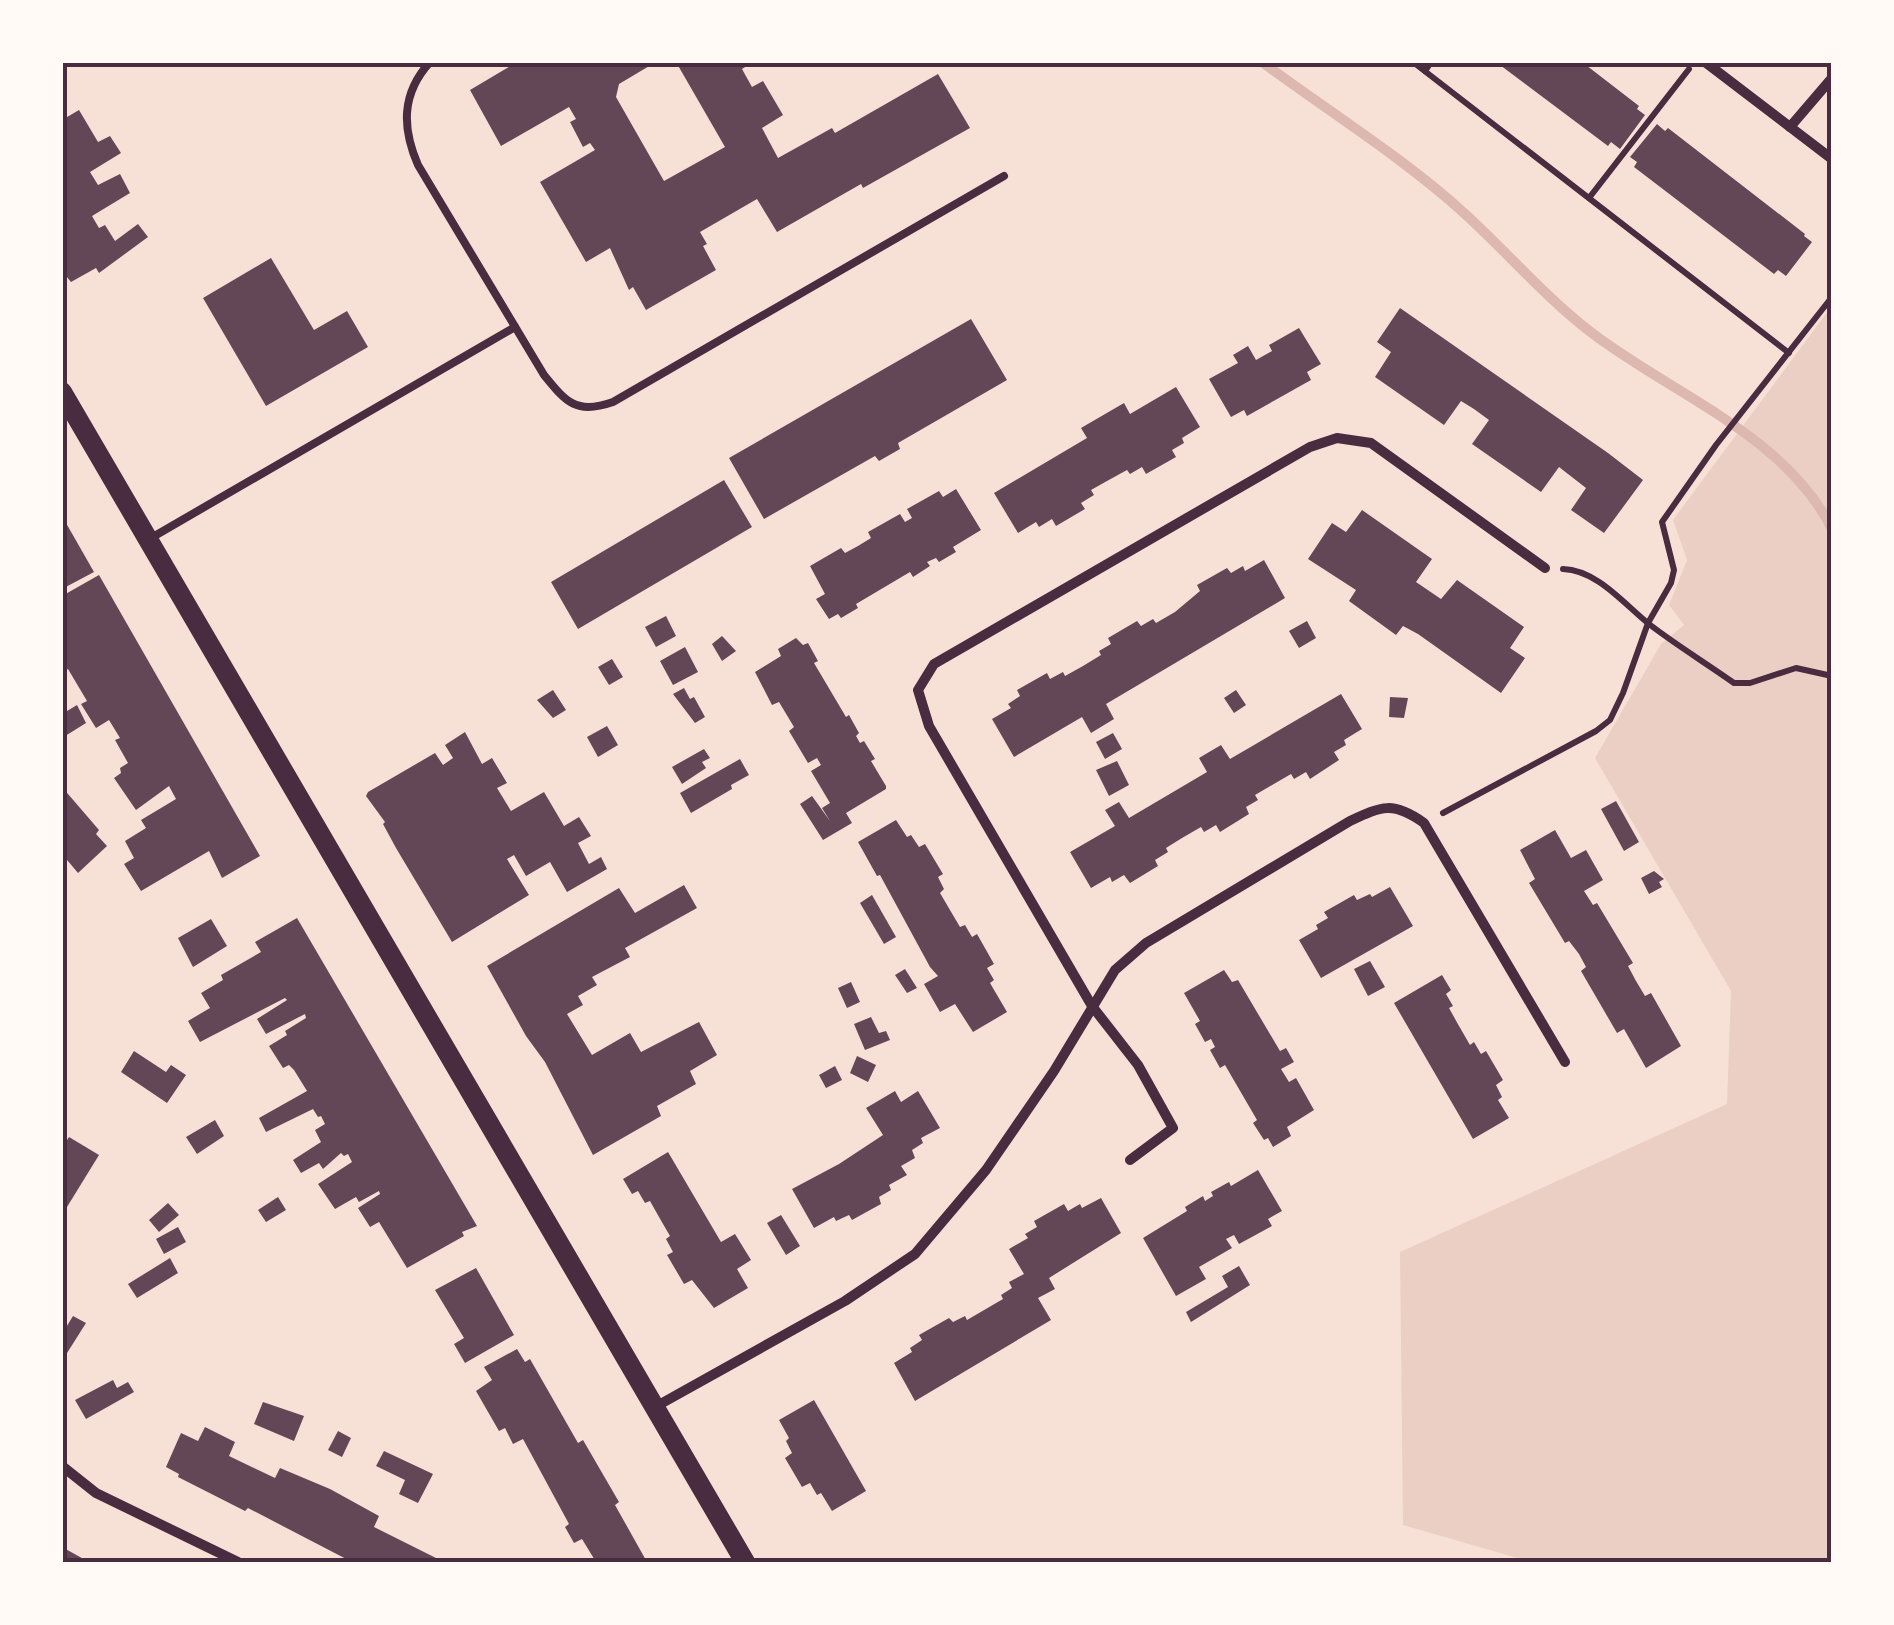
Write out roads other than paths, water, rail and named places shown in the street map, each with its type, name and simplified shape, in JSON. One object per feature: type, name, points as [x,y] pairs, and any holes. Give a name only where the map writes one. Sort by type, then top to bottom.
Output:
[{"type":"main road","points":[[62,392],[745,1562]]},
{"type":"street","points":[[1706,62],[1832,159]]},
{"type":"street","points":[[1790,127],[1832,78]]},
{"type":"street","points":[[1130,1160],[1173,1128],[1138,1066],[1092,1006],[929,726],[918,690],[934,664],[1310,447],[1337,438],[1371,443],[1544,568]]},
{"type":"street","points":[[655,1407],[845,1301],[915,1254],[986,1170],[1054,1071],[1115,970],[1146,943],[1350,820],[1380,807],[1405,809],[1424,822],[1565,1062]]},
{"type":"street","points":[[62,1466],[96,1492],[238,1562]]},
{"type":"lane","points":[[430,62],[406,108],[409,143],[418,165],[544,375],[569,403],[581,408],[613,402],[1004,176]]},
{"type":"lane","points":[[148,540],[515,327]]},
{"type":"waterway","points":[[1262,62],[1441,193],[1592,333],[1757,442],[1812,496],[1832,529]]}]
